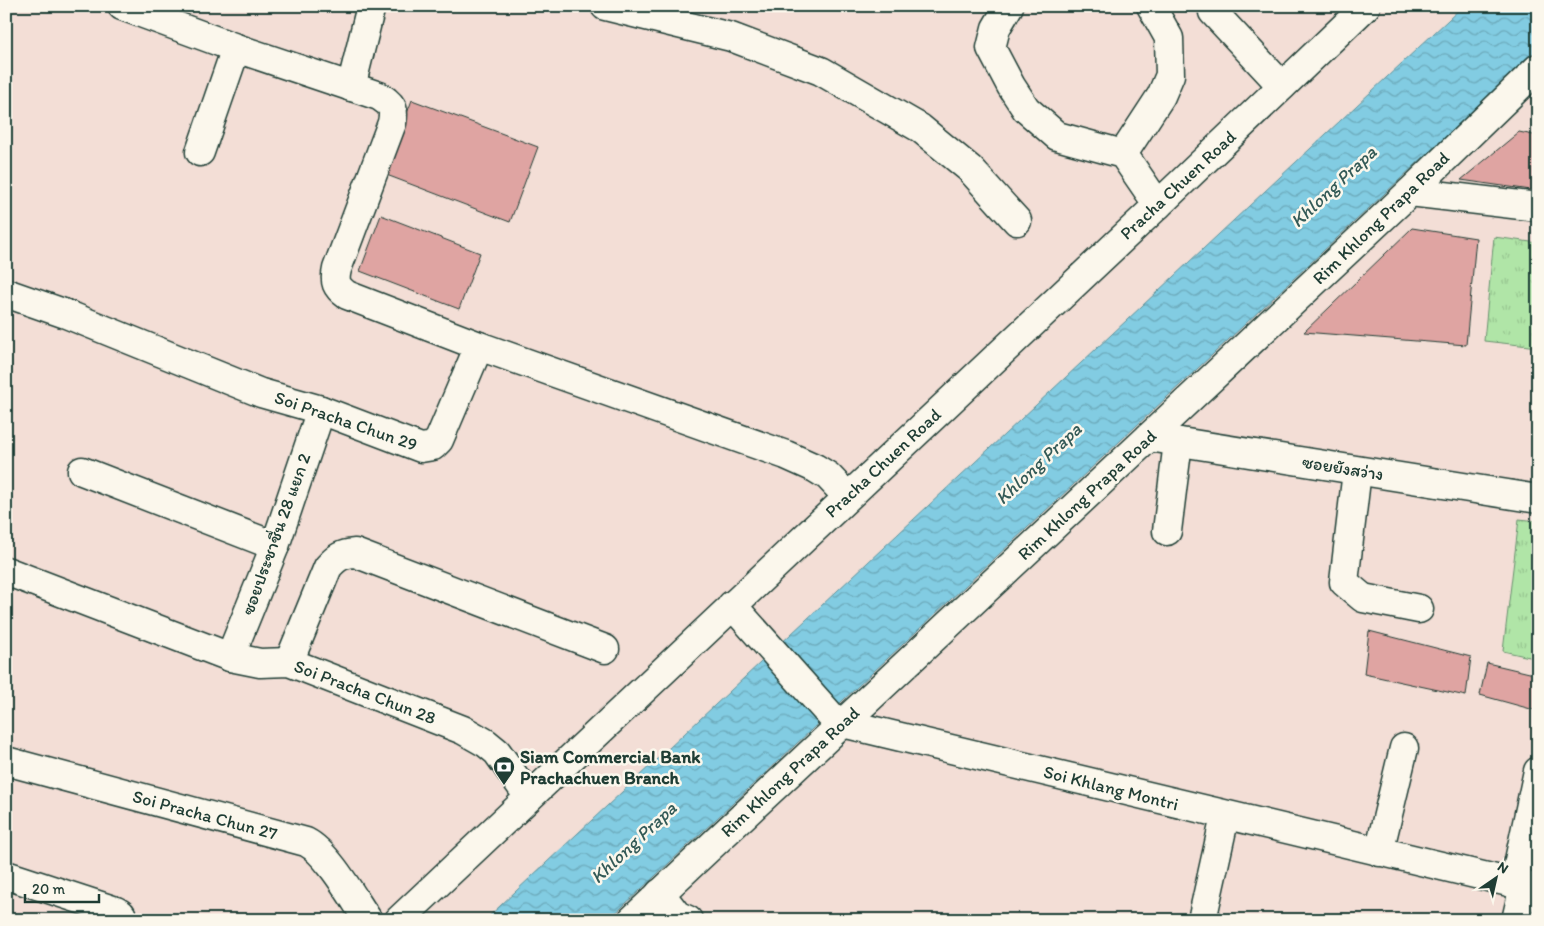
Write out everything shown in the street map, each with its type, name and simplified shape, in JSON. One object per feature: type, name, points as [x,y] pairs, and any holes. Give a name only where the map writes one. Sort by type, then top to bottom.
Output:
[{"type":"street","points":[[122,6],[236,48],[379,96],[393,107],[392,124],[337,269],[335,280],[338,288],[347,295],[479,346],[786,454],[828,476],[847,496]]},
{"type":"street","points":[[351,87],[371,6]]},
{"type":"street","points":[[605,6],[732,37],[821,71],[920,128],[970,169],[1017,221]]},
{"type":"street","points":[[1009,6],[996,28],[991,48],[1011,86],[1026,109],[1057,136],[1123,154],[1158,205]]},
{"type":"street","points":[[1123,154],[1161,96],[1170,75],[1169,38],[1151,6]]},
{"type":"street","name":"Pracha Chuen Road","points":[[399,920],[1158,205],[1366,6]]},
{"type":"street","points":[[1213,12],[1282,86]]},
{"type":"street","points":[[200,152],[236,48]]},
{"type":"street","name":"Rim Khlong Prapa Road","points":[[632,920],[837,720],[1149,437],[1410,192],[1538,68]]},
{"type":"street","points":[[1410,192],[1538,207]]},
{"type":"street","name":"Soi Pracha Chun 29","points":[[6,293],[66,314],[261,393],[321,410],[421,448],[433,446],[439,440],[479,346]]},
{"type":"street","name":"ซอยประชาชื่น 28 แยก 2","points":[[230,657],[275,546],[321,410]]},
{"type":"street","name":"ซอยยังสว่าง","points":[[1149,437],[1538,499]]},
{"type":"street","points":[[1167,531],[1178,442]]},
{"type":"street","points":[[82,471],[275,546]]},
{"type":"street","points":[[1357,471],[1344,582],[1364,598],[1419,609]]},
{"type":"street","points":[[289,662],[328,567],[336,558],[344,554],[355,553],[605,649]]},
{"type":"street","name":"Soi Pracha Chun 28","points":[[6,571],[230,657],[260,663],[289,662],[463,730],[498,752],[529,797]]},
{"type":"street","points":[[732,605],[837,720]]},
{"type":"street","name":"Soi Khlang Montri","points":[[837,720],[1225,816],[1525,886]]},
{"type":"street","points":[[1379,852],[1404,748]]},
{"type":"street","name":"Soi Pracha Chun 27","points":[[6,761],[306,842],[315,846],[325,857],[368,920]]},
{"type":"street","points":[[1516,920],[1525,886],[1538,770]]},
{"type":"street","points":[[1202,920],[1225,816]]},
{"type":"street","points":[[6,875],[116,911],[121,914],[124,920]]},
{"type":"street","points":[[660,893],[677,915],[688,920]]},
{"type":"green space","points":[[1494,237],[1538,243],[1538,347],[1484,341]]},
{"type":"green space","points":[[1519,519],[1538,521],[1538,659],[1503,651]]},
{"type":"water","name":"Khlong Prapa","points":[[1463,6],[1538,6],[1538,50],[608,920],[485,920]]},
{"type":"building","points":[[412,100],[538,147],[510,222],[384,174]]},
{"type":"building","points":[[1519,132],[1538,136],[1538,191],[1461,180]]},
{"type":"building","points":[[381,215],[480,253],[459,309],[360,271]]},
{"type":"building","points":[[1412,228],[1476,238],[1466,345],[1304,332]]},
{"type":"building","points":[[1369,631],[1471,657],[1466,696],[1364,674]]},
{"type":"building","points":[[1487,663],[1538,675],[1538,711],[1480,695]]},
{"type":"place","name":"Siam Commercial Bank Prachachuen Branch","points":[[504,786]]}]
